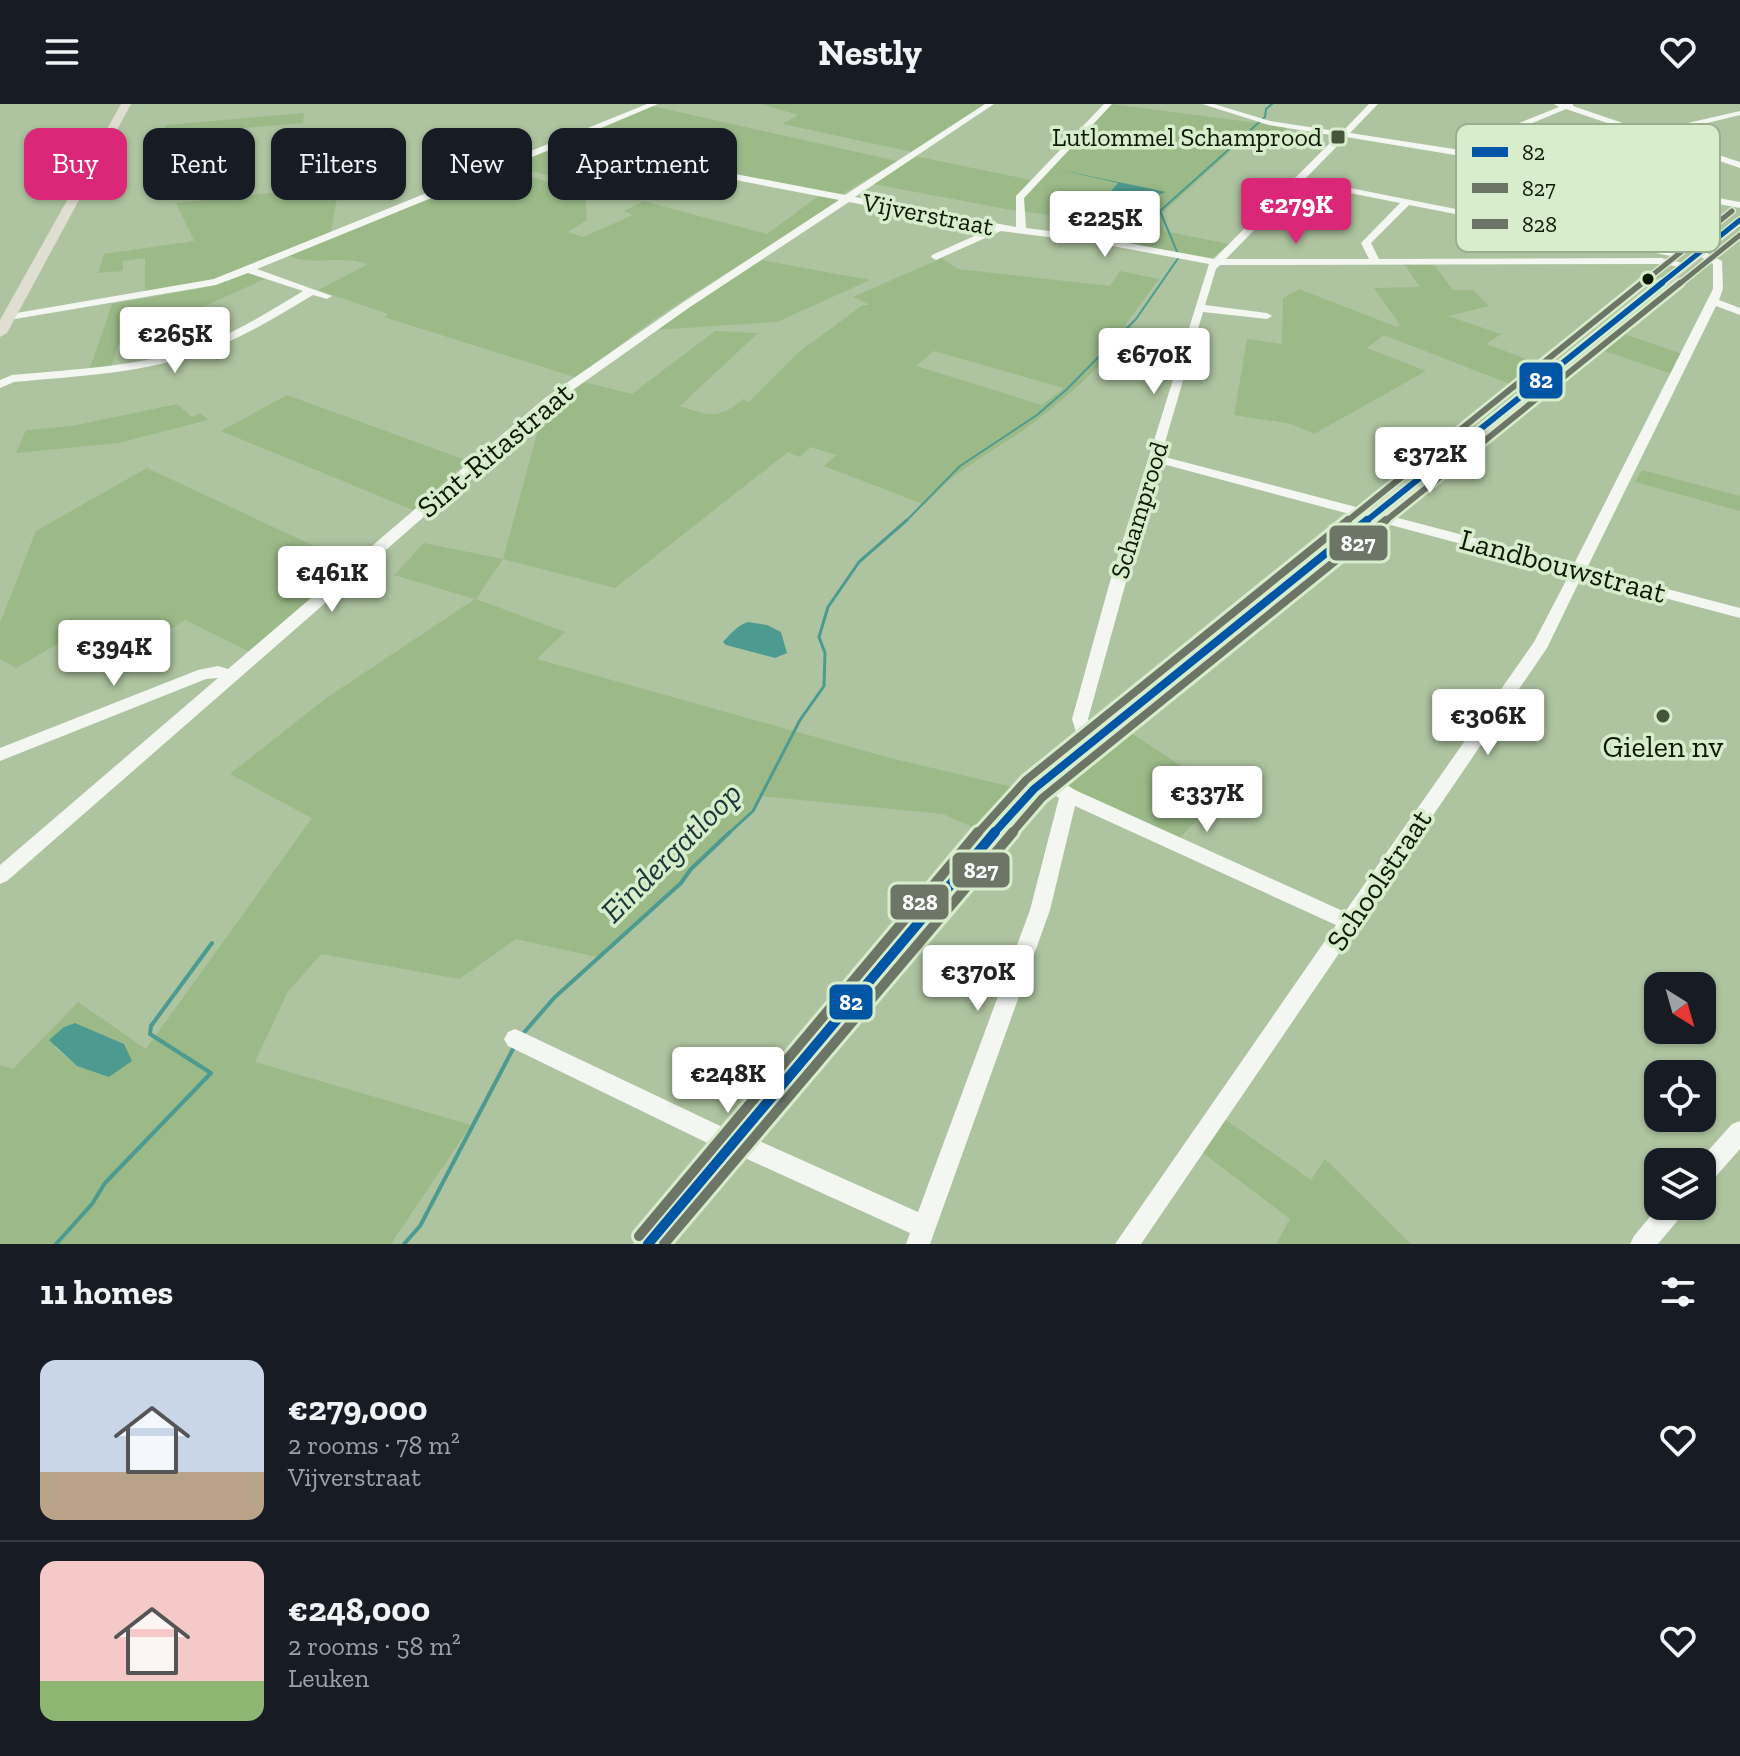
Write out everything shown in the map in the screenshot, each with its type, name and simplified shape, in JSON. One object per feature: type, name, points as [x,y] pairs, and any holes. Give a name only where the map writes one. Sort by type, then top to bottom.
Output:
[{"type":"main road","points":[[4,324],[126,104]]},
{"type":"main road","points":[[1720,236],[1740,220]]},
{"type":"main road","points":[[648,1244],[985,843],[1045,780],[1700,252]]},
{"type":"street","points":[[596,128],[654,104]]},
{"type":"street","name":"Sint-Ritastraat","points":[[0,876],[549,401],[673,313],[990,104]]},
{"type":"street","points":[[1021,231],[1019,198],[1108,104]]},
{"type":"street","points":[[1206,104],[1259,121],[1455,152]]},
{"type":"street","name":"Schamprood","points":[[1095,739],[1082,728],[1080,719],[1215,262],[1374,104]]},
{"type":"street","points":[[1521,124],[1565,105],[1619,124]]},
{"type":"street","points":[[1692,124],[1740,113]]},
{"type":"street","points":[[4,324],[197,286],[248,269],[548,147]]},
{"type":"street","points":[[1720,158],[1740,165]]},
{"type":"street","name":"Vijverstraat","points":[[737,178],[1000,228],[1096,240],[1215,262],[1691,259]]},
{"type":"street","points":[[1298,180],[1456,212]]},
{"type":"street","points":[[1720,201],[1740,205]]},
{"type":"street","points":[[1376,263],[1366,243],[1406,202]]},
{"type":"street","points":[[936,257],[1000,228]]},
{"type":"street","points":[[1656,252],[1691,259]]},
{"type":"street","name":"Schoolstraat","points":[[1127,1244],[1541,644],[1718,289],[1718,263],[1691,259]]},
{"type":"street","points":[[248,269],[327,296]]},
{"type":"street","points":[[4,380],[149,363],[201,350],[241,332],[312,291]]},
{"type":"street","points":[[1713,301],[1740,312]]},
{"type":"street","points":[[1200,308],[1267,316]]},
{"type":"street","name":"Landbouwstraat","points":[[1155,458],[1740,613]]},
{"type":"street","points":[[0,755],[204,674],[218,672],[231,676]]},
{"type":"street","points":[[1045,780],[1069,795],[1350,923]]},
{"type":"street","points":[[515,1039],[921,1235],[1040,910],[1069,795]]},
{"type":"street","points":[[1716,1159],[1740,1132]]},
{"type":"street","points":[[1642,1244],[1663,1220]]},
{"type":"green space","points":[[761,104],[986,104],[912,152],[783,124],[798,115]]},
{"type":"green space","points":[[1112,104],[1287,127],[1278,137],[1254,130],[1162,213],[1164,231],[1229,244],[1212,258],[1127,244],[1137,228],[1022,211],[1023,198]]},
{"type":"green space","points":[[652,106],[897,161],[842,194],[737,175],[737,128],[597,128]]},
{"type":"green space","points":[[304,113],[303,123],[244,128],[165,128],[166,125]]},
{"type":"green space","points":[[548,149],[548,175],[532,171],[532,155]]},
{"type":"green space","points":[[914,156],[1031,180],[1016,199],[1017,211],[873,184]]},
{"type":"green space","points":[[532,177],[548,181],[548,200],[586,200],[587,220],[568,232],[583,237],[633,215],[624,211],[643,201],[767,234],[820,195],[840,200],[674,306],[610,353],[581,379],[384,317],[388,314],[318,290],[368,264],[346,260],[307,260],[285,255],[422,200],[532,200]]},
{"type":"green space","points":[[271,193],[271,200],[337,200],[331,232],[207,281],[145,293],[145,258],[123,261],[123,271],[98,273],[104,254],[194,241],[176,203],[255,200],[255,195]]},
{"type":"green space","points":[[942,258],[958,269],[1110,286],[1120,271],[1159,279],[1125,325],[1134,328],[1093,372],[1037,420],[959,473],[925,505],[824,466],[836,455],[811,447],[799,457],[788,452],[615,588],[503,559],[539,426],[547,409],[584,382],[632,394],[715,331],[758,333],[680,406],[707,414],[720,413],[743,399],[749,402],[800,351],[863,305],[870,305],[853,297]],"holes":[[[934,351],[1063,388],[1063,389],[1042,405],[916,366]]]},
{"type":"green space","points":[[761,260],[870,280],[777,322],[655,330]]},
{"type":"green space","points":[[1404,264],[1434,265],[1453,290],[1473,290],[1489,306],[1448,316],[1501,334],[1486,344],[1547,367],[1520,388],[1384,335],[1367,348],[1426,371],[1314,434],[1292,424],[1234,415],[1247,339],[1282,344],[1283,298],[1299,289],[1397,327],[1400,325],[1374,288],[1420,287]]},
{"type":"green space","points":[[247,272],[267,278],[147,332],[144,341],[118,345],[112,365],[90,368],[112,304],[203,288]]},
{"type":"green space","points":[[1613,330],[1682,354],[1672,374],[1593,347]]},
{"type":"green space","points":[[287,395],[468,461],[413,510],[221,431]]},
{"type":"green space","points":[[177,404],[192,417],[200,413],[208,420],[118,443],[16,453],[26,430],[72,426]]},
{"type":"green space","points":[[147,468],[355,565],[252,653],[185,620],[115,666],[64,640],[16,668],[0,659],[0,623],[36,531]]},
{"type":"green space","points":[[1642,470],[1740,496],[1740,511],[1635,482]]},
{"type":"green space","points":[[424,543],[503,559],[476,599],[565,632],[537,659],[890,758],[1021,789],[983,832],[943,814],[759,796],[744,820],[681,883],[597,957],[516,939],[459,979],[321,954],[287,993],[255,1062],[471,1125],[391,1244],[0,1244],[0,1065],[13,1069],[78,1002],[146,1049],[312,818],[230,774],[325,699],[475,599],[394,575]],"holes":[[[75,1023],[124,1044],[109,1076],[77,1066],[54,1047]]]},
{"type":"green space","points":[[1122,727],[1224,794],[1178,839],[1074,791],[1062,778]]},
{"type":"green space","points":[[1222,1117],[1311,1180],[1325,1159],[1411,1244],[1276,1244],[1290,1219],[1199,1150]]},
{"type":"water","points":[[1056,169],[1166,192],[1148,193],[1136,205],[1120,203],[1107,196],[1118,183]]},
{"type":"water","points":[[748,622],[767,625],[781,632],[787,653],[775,658],[723,642]]},
{"type":"water","points":[[75,1023],[124,1044],[132,1061],[109,1077],[77,1066],[49,1040],[64,1027]]},
{"type":"waterway","points":[[1178,254],[1160,211],[1265,117],[1266,109],[1272,104]]},
{"type":"waterway","name":"Eindergatloop","points":[[907,520],[960,466],[1037,415],[1066,390],[1136,319],[1179,257]]},
{"type":"waterway","name":"Eindergatloop","points":[[728,834],[753,811],[800,720],[824,686],[825,653],[819,637],[828,607],[859,562],[907,520]]},
{"type":"waterway","name":"Eindergatloop","points":[[521,1036],[554,998],[681,883],[691,869],[730,832]]},
{"type":"waterway","points":[[56,1244],[92,1204],[105,1183],[211,1073],[150,1034],[151,1026],[212,943]]},
{"type":"waterway","name":"Eindergatloop","points":[[404,1244],[420,1226],[514,1047]]},
{"type":"transit line","name":"828","points":[[1720,221],[1732,211]]},
{"type":"transit line","name":"82","points":[[1720,236],[1740,220]]},
{"type":"transit line","name":"827","points":[[1720,251],[1740,235]]},
{"type":"transit line","name":"828","points":[[639,1236],[976,835],[1026,780],[1681,252]]},
{"type":"transit line","name":"82","points":[[648,1244],[985,843],[1034,789],[1700,252]]},
{"type":"transit line","name":"827","points":[[664,1244],[1042,798],[1719,252]]},
{"type":"place","name":"Lutlommel Schamprood","points":[[1338,137]]},
{"type":"place","name":"Gielen nv","points":[[1663,716]]}]
